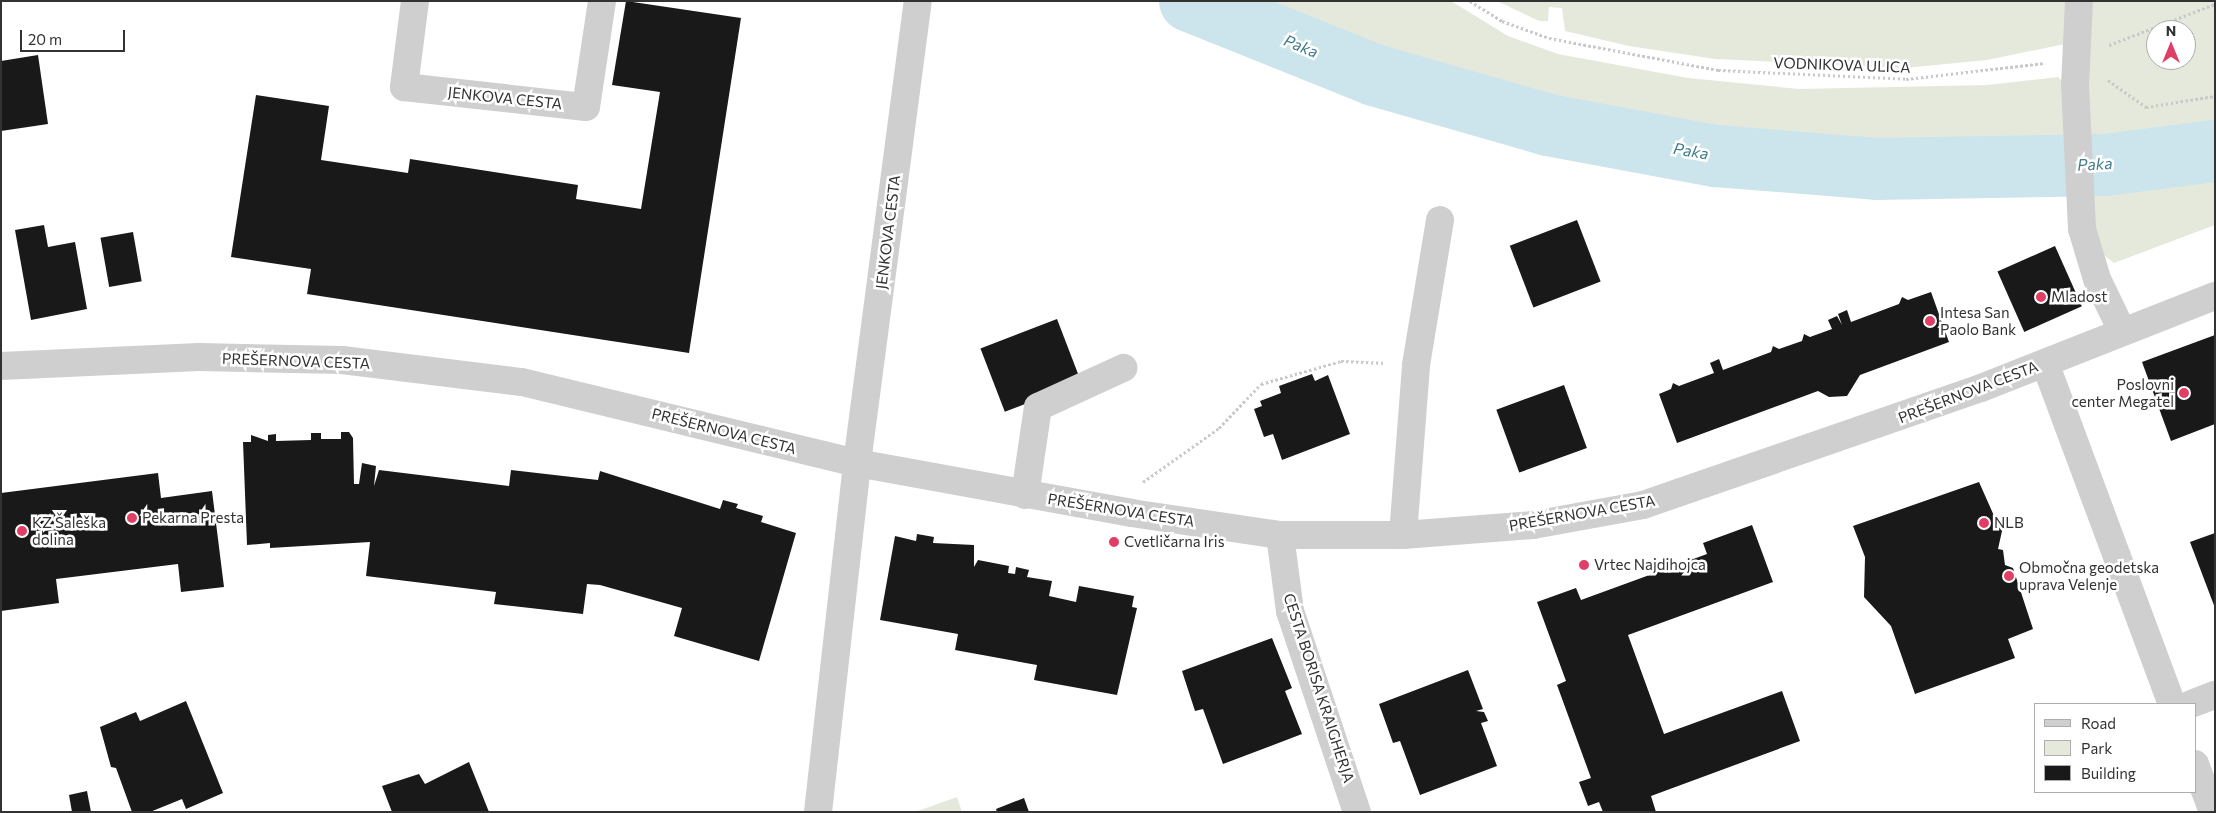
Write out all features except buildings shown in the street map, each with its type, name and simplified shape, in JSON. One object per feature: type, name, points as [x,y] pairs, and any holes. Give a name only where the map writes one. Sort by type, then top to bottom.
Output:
[{"type":"street","name":"JENKOVA CESTA","points":[[415,1],[404,87],[586,107],[602,1]]},
{"type":"street","name":"JENKOVA CESTA","points":[[818,812],[857,463],[918,1]]},
{"type":"street","points":[[2079,1],[2075,85],[2082,229],[2097,279],[2122,331]]},
{"type":"street","points":[[1403,535],[1416,365],[1440,220]]},
{"type":"street","name":"PREŠERNOVA CESTA","points":[[1,366],[199,357],[342,360],[522,382],[857,463],[1131,513],[1280,535],[1403,535],[1533,525],[1643,505],[1762,468],[2046,363],[2122,331],[2215,296]]},
{"type":"street","points":[[2046,363],[2172,703]]},
{"type":"street","points":[[1025,495],[1038,407],[1123,368]]},
{"type":"street","name":"CESTA BORISA KRAIGHERJA","points":[[1280,535],[1290,611],[1357,812]]},
{"type":"street","points":[[2195,703],[2215,695]]},
{"type":"street","points":[[2196,767],[2212,811]]},
{"type":"path","name":"VODNIKOVA ULICA","points":[[1470,1],[1502,21],[1549,38],[1718,70],[1906,80],[1992,72],[2076,57],[2215,4]]},
{"type":"path","points":[[2076,57],[2146,107],[2215,96]]},
{"type":"path","points":[[1131,513],[1141,483],[1219,428],[1261,384],[1341,361],[1416,365]]},
{"type":"green space","points":[[1233,1],[1451,1],[1508,36],[1558,54],[1688,78],[1799,89],[1987,85],[2058,77],[2062,81],[2068,155],[2008,162],[1764,145],[1754,132],[1628,128],[1342,43]]},
{"type":"green space","points":[[1497,1],[2071,1],[2065,44],[1987,60],[1905,68],[1715,59],[1629,46],[1565,31],[1562,8],[1549,7],[1548,21],[1539,21]]},
{"type":"green space","points":[[2086,1],[2215,1],[2215,130],[2089,149]]},
{"type":"green space","points":[[2215,172],[2215,225],[2114,263],[2100,252],[2093,235],[2090,184]]},
{"type":"green space","points":[[957,797],[962,812],[915,812]]},
{"type":"waterway","name":"Paka","points":[[1190,1],[1374,75],[1548,125],[1716,156],[1876,169],[2105,165],[2215,151]]},
{"type":"place","name":"Mladost","points":[[2041,297]]},
{"type":"place","name":"Intesa San Paolo Bank","points":[[1930,321]]},
{"type":"place","name":"Poslovni center Megatel","points":[[2184,393]]},
{"type":"place","name":"Pekarna Presta","points":[[132,518]]},
{"type":"place","name":"NLB","points":[[1984,523]]},
{"type":"place","name":"KZ Šaleška dolina","points":[[22,531]]},
{"type":"place","name":"Cvetličarna Iris","points":[[1114,542]]},
{"type":"place","name":"Vrtec Najdihojca","points":[[1584,565]]},
{"type":"place","name":"Območna geodetska uprava Velenje","points":[[2009,576]]}]
